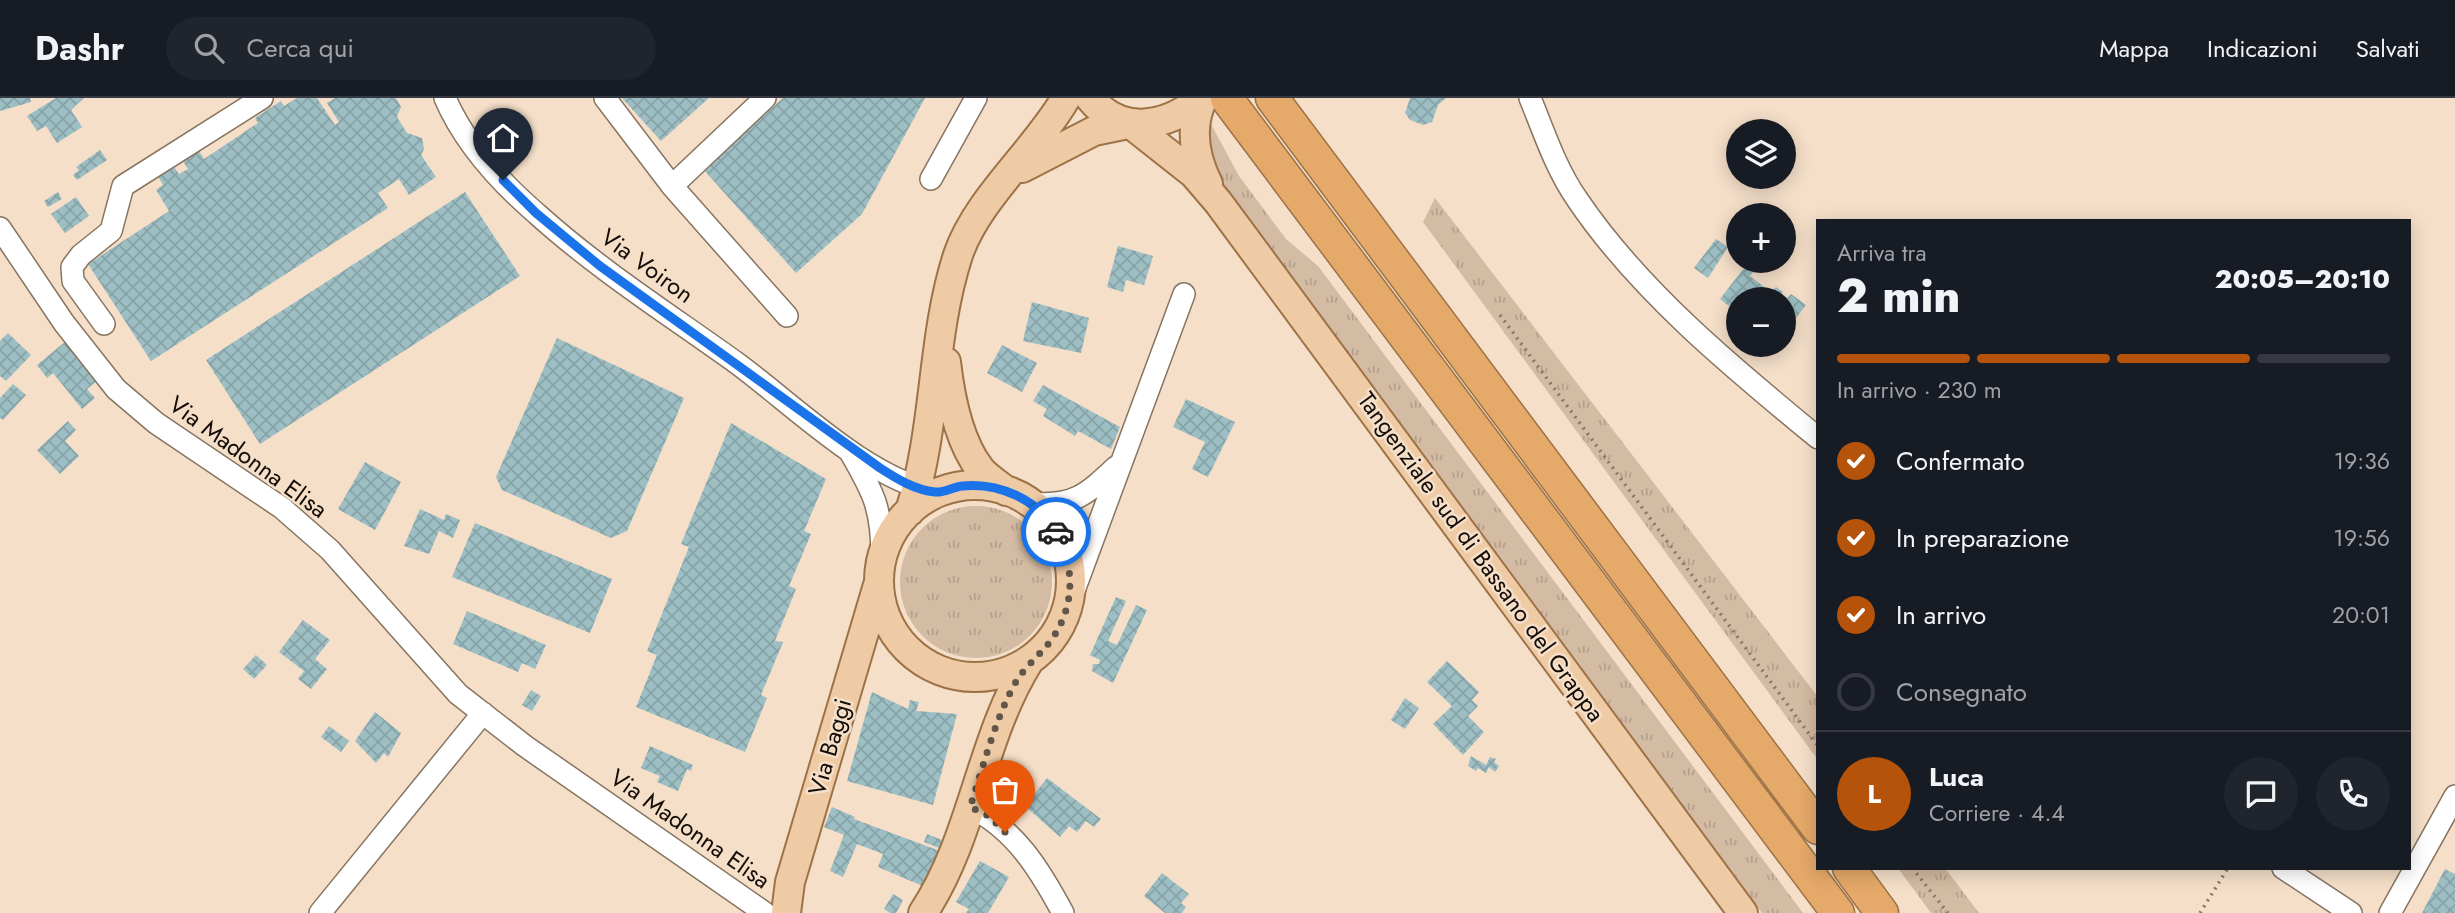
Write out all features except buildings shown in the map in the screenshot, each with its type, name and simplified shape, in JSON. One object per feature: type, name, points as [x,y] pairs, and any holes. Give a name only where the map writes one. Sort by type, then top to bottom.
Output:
[{"type":"highway","points":[[1272,98],[1816,825]]},
{"type":"highway","points":[[1205,100],[1838,913]]},
{"type":"highway","points":[[1850,870],[1882,913]]},
{"type":"main road","name":"Via Baggi","points":[[922,497],[941,321],[959,254],[984,206],[1052,121],[1066,98]]},
{"type":"main road","name":"Tangenziale sud di Bassano del Grappa","points":[[1090,98],[1194,173],[1218,201],[1742,913]]},
{"type":"main road","name":"Tangenziale sud di Bassano del Grappa","points":[[1205,100],[1193,127],[1200,167],[1218,201]]},
{"type":"main road","points":[[1130,125],[1173,117],[1205,100]]},
{"type":"main road","name":"Via Baggi","points":[[1013,172],[1094,131],[1130,125]]},
{"type":"main road","name":"Via Baggi","points":[[923,913],[957,848],[1012,688],[1030,661],[1047,645],[1060,626],[1069,604],[1071,576],[1065,548],[1051,523],[1031,503],[1006,491],[980,469],[963,435],[950,397],[941,321]]},
{"type":"main road","name":"Via Baggi","points":[[786,913],[790,881],[881,569],[898,524],[922,497],[972,486],[1006,491]]},
{"type":"main road","name":"Via Baggi","points":[[881,569],[883,608],[893,631],[910,651],[931,666],[955,675],[981,677],[1006,672],[1030,661]]},
{"type":"street","points":[[104,324],[73,281],[72,267],[81,255],[111,231],[123,186],[262,98]]},
{"type":"street","name":"Via Voiron","points":[[445,98],[454,118],[487,163],[536,213],[600,266],[847,447],[922,497]]},
{"type":"street","points":[[605,98],[672,186],[787,316]]},
{"type":"street","points":[[672,186],[765,98]]},
{"type":"street","points":[[931,179],[976,98]]},
{"type":"street","points":[[1530,98],[1560,169],[1575,197],[1600,231],[1660,297],[1816,436]]},
{"type":"street","name":"Via Madonna Elisa","points":[[0,228],[64,323],[116,389],[156,424],[222,466],[302,525],[330,550],[458,694],[765,913]]},
{"type":"street","name":"Via Baggi","points":[[1069,604],[1184,295]]},
{"type":"street","points":[[880,468],[899,465],[914,457],[926,442]]},
{"type":"street","name":"Via Voiron","points":[[847,447],[873,492],[882,522],[881,569]]},
{"type":"street","name":"Via Baggi","points":[[1031,503],[1057,506],[1087,495],[1120,463]]},
{"type":"street","points":[[320,913],[483,713]]},
{"type":"street","points":[[2390,913],[2455,796]]},
{"type":"street","points":[[970,807],[989,816],[1035,862],[1063,913]]},
{"type":"street","points":[[2286,870],[2351,913]]},
{"type":"path","points":[[1500,315],[1816,743]]},
{"type":"path","points":[[1914,870],[1948,913]]},
{"type":"path","points":[[2200,913],[2227,870]]},
{"type":"green space","points":[[1206,115],[1239,176],[1286,239],[1318,266],[1803,913],[1762,913],[1226,190],[1202,136]]},
{"type":"green space","points":[[1435,198],[1816,694],[1816,757],[1423,222]]},
{"type":"green space","points":[[976,506],[1005,511],[1030,528],[1047,553],[1052,582],[1047,611],[1030,636],[1005,653],[976,658],[947,653],[922,636],[905,611],[900,582],[905,553],[922,528],[947,511]]},
{"type":"green space","points":[[1899,870],[1947,870],[1979,913],[1931,913]]},
{"type":"way so far","points":[[1005,832],[989,816],[970,807],[1012,688],[1030,661],[1047,645],[1060,626],[1069,604],[1071,576],[1065,548],[1056,532]]},
{"type":"route","points":[[503,180],[536,213],[600,266],[847,447],[900,481],[938,493],[960,486],[983,486],[1006,491],[1031,503],[1056,532]]}]
